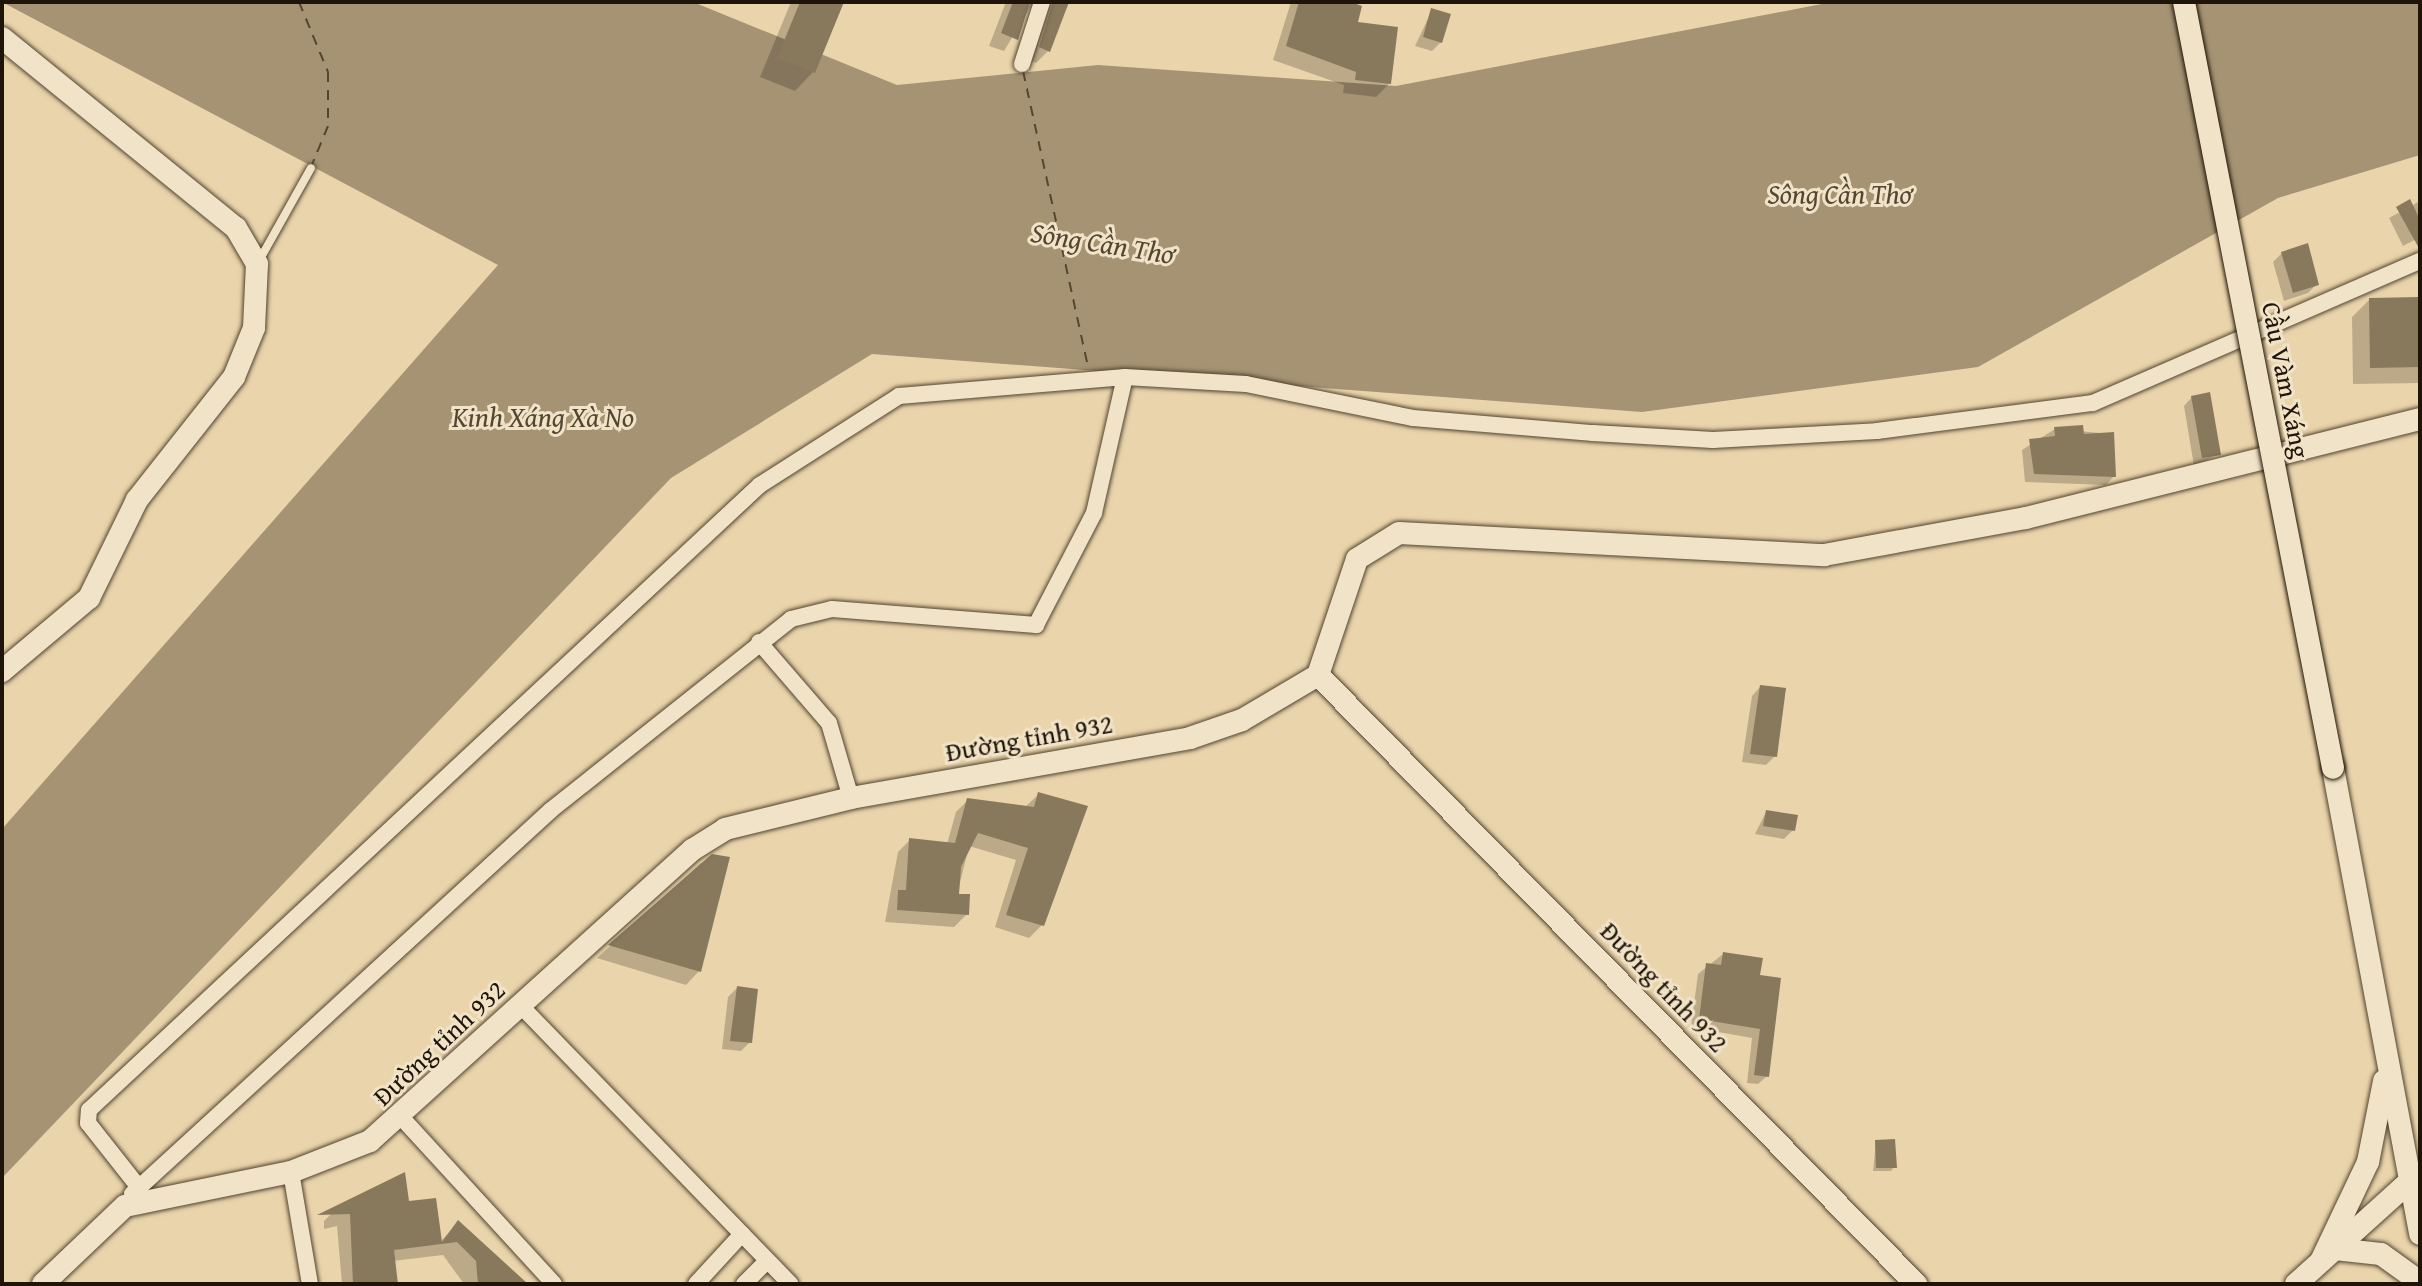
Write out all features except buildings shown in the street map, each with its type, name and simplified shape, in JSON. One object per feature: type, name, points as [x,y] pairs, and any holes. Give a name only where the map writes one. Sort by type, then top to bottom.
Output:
[{"type":"main road","name":"Cầu Vàm Xáng","points":[[2184,2],[2420,1234]]},
{"type":"main road","points":[[2,38],[236,228],[257,264],[254,328],[234,377],[137,500],[89,598],[2,671]]},
{"type":"main road","points":[[1318,675],[1357,559],[1399,533],[1824,555],[2026,518],[2420,419]]},
{"type":"main road","name":"Đường tỉnh 932","points":[[125,1206],[291,1172],[370,1141],[402,1118],[521,1006],[708,839],[761,817],[851,798],[1190,738],[1269,707],[1318,675],[1916,1284]]},
{"type":"main road","points":[[2328,1255],[2368,1162],[2385,1048]]},
{"type":"main road","points":[[2296,1284],[2410,1181]]},
{"type":"main road","points":[[43,1284],[125,1206]]},
{"type":"main road","points":[[2328,1255],[2381,1254],[2420,1282]]},
{"type":"street","points":[[1022,64],[1042,2]]},
{"type":"street","points":[[137,1185],[88,1123],[89,1110],[760,485],[899,396],[1090,375],[1246,384],[1413,418],[1593,433],[1713,440],[1877,431],[2093,403],[2420,261]]},
{"type":"street","points":[[125,1206],[137,1185],[551,810],[759,642],[811,609],[1036,625],[1094,513],[1125,377]]},
{"type":"street","points":[[759,642],[829,723],[851,798]]},
{"type":"street","points":[[521,1006],[790,1284]]},
{"type":"street","points":[[402,1118],[554,1284]]},
{"type":"street","points":[[291,1172],[310,1284]]},
{"type":"street","points":[[696,1284],[742,1234]]},
{"type":"street","points":[[744,1284],[767,1261]]},
{"type":"lane","points":[[257,264],[311,168]]},
{"type":"water","name":"Sông Cần Thơ","points":[[2,2],[693,2],[897,85],[1098,65],[1396,86],[1832,2],[2420,2],[2420,155],[2278,198],[1978,367],[1642,412],[872,354],[671,478],[2,1178],[2,829],[498,265]]},
{"type":"ferry route","points":[[299,2],[328,72],[328,126],[311,167]]},
{"type":"ferry route","points":[[1023,71],[1089,370]]},
{"type":"water label","name":"Kinh Xáng Xà No","points":[[543,417]]}]
